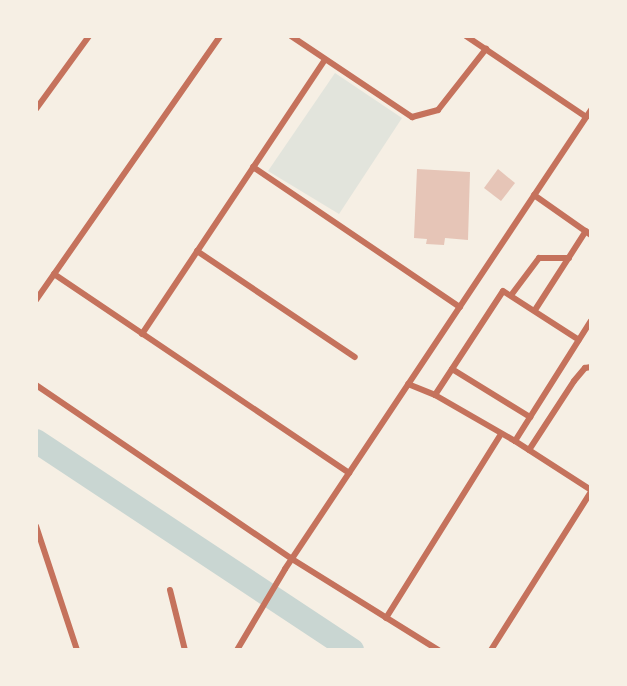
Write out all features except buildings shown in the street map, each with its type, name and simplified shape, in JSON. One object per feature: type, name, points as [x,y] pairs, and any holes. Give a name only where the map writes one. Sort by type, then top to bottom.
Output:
[{"type":"street","points":[[36,109],[89,36]]},
{"type":"street","points":[[36,300],[220,36]]},
{"type":"street","points":[[291,36],[324,61],[412,117],[438,110],[486,49]]},
{"type":"street","points":[[466,36],[586,117]]},
{"type":"street","points":[[142,334],[324,61]]},
{"type":"street","points":[[237,650],[285,569],[591,110]]},
{"type":"street","points":[[253,167],[460,307]]},
{"type":"street","points":[[534,195],[588,233],[535,310]]},
{"type":"street","points":[[197,251],[355,357]]},
{"type":"street","points":[[512,294],[539,258],[569,258]]},
{"type":"street","points":[[54,274],[349,473]]},
{"type":"street","points":[[435,395],[502,293],[512,294],[579,340]]},
{"type":"street","points":[[515,441],[591,321]]},
{"type":"street","points":[[529,450],[574,381],[585,368],[591,367]]},
{"type":"street","points":[[452,369],[530,417]]},
{"type":"street","points":[[408,384],[435,395],[515,441],[591,491],[491,650]]},
{"type":"street","points":[[36,385],[292,559],[438,650]]},
{"type":"street","points":[[386,618],[501,434]]},
{"type":"street","points":[[36,526],[77,650]]},
{"type":"street","points":[[170,590],[185,650]]},
{"type":"shaded area","points":[[335,73],[402,118],[339,214],[268,171]]},
{"type":"waterway","points":[[36,441],[352,650]]}]
